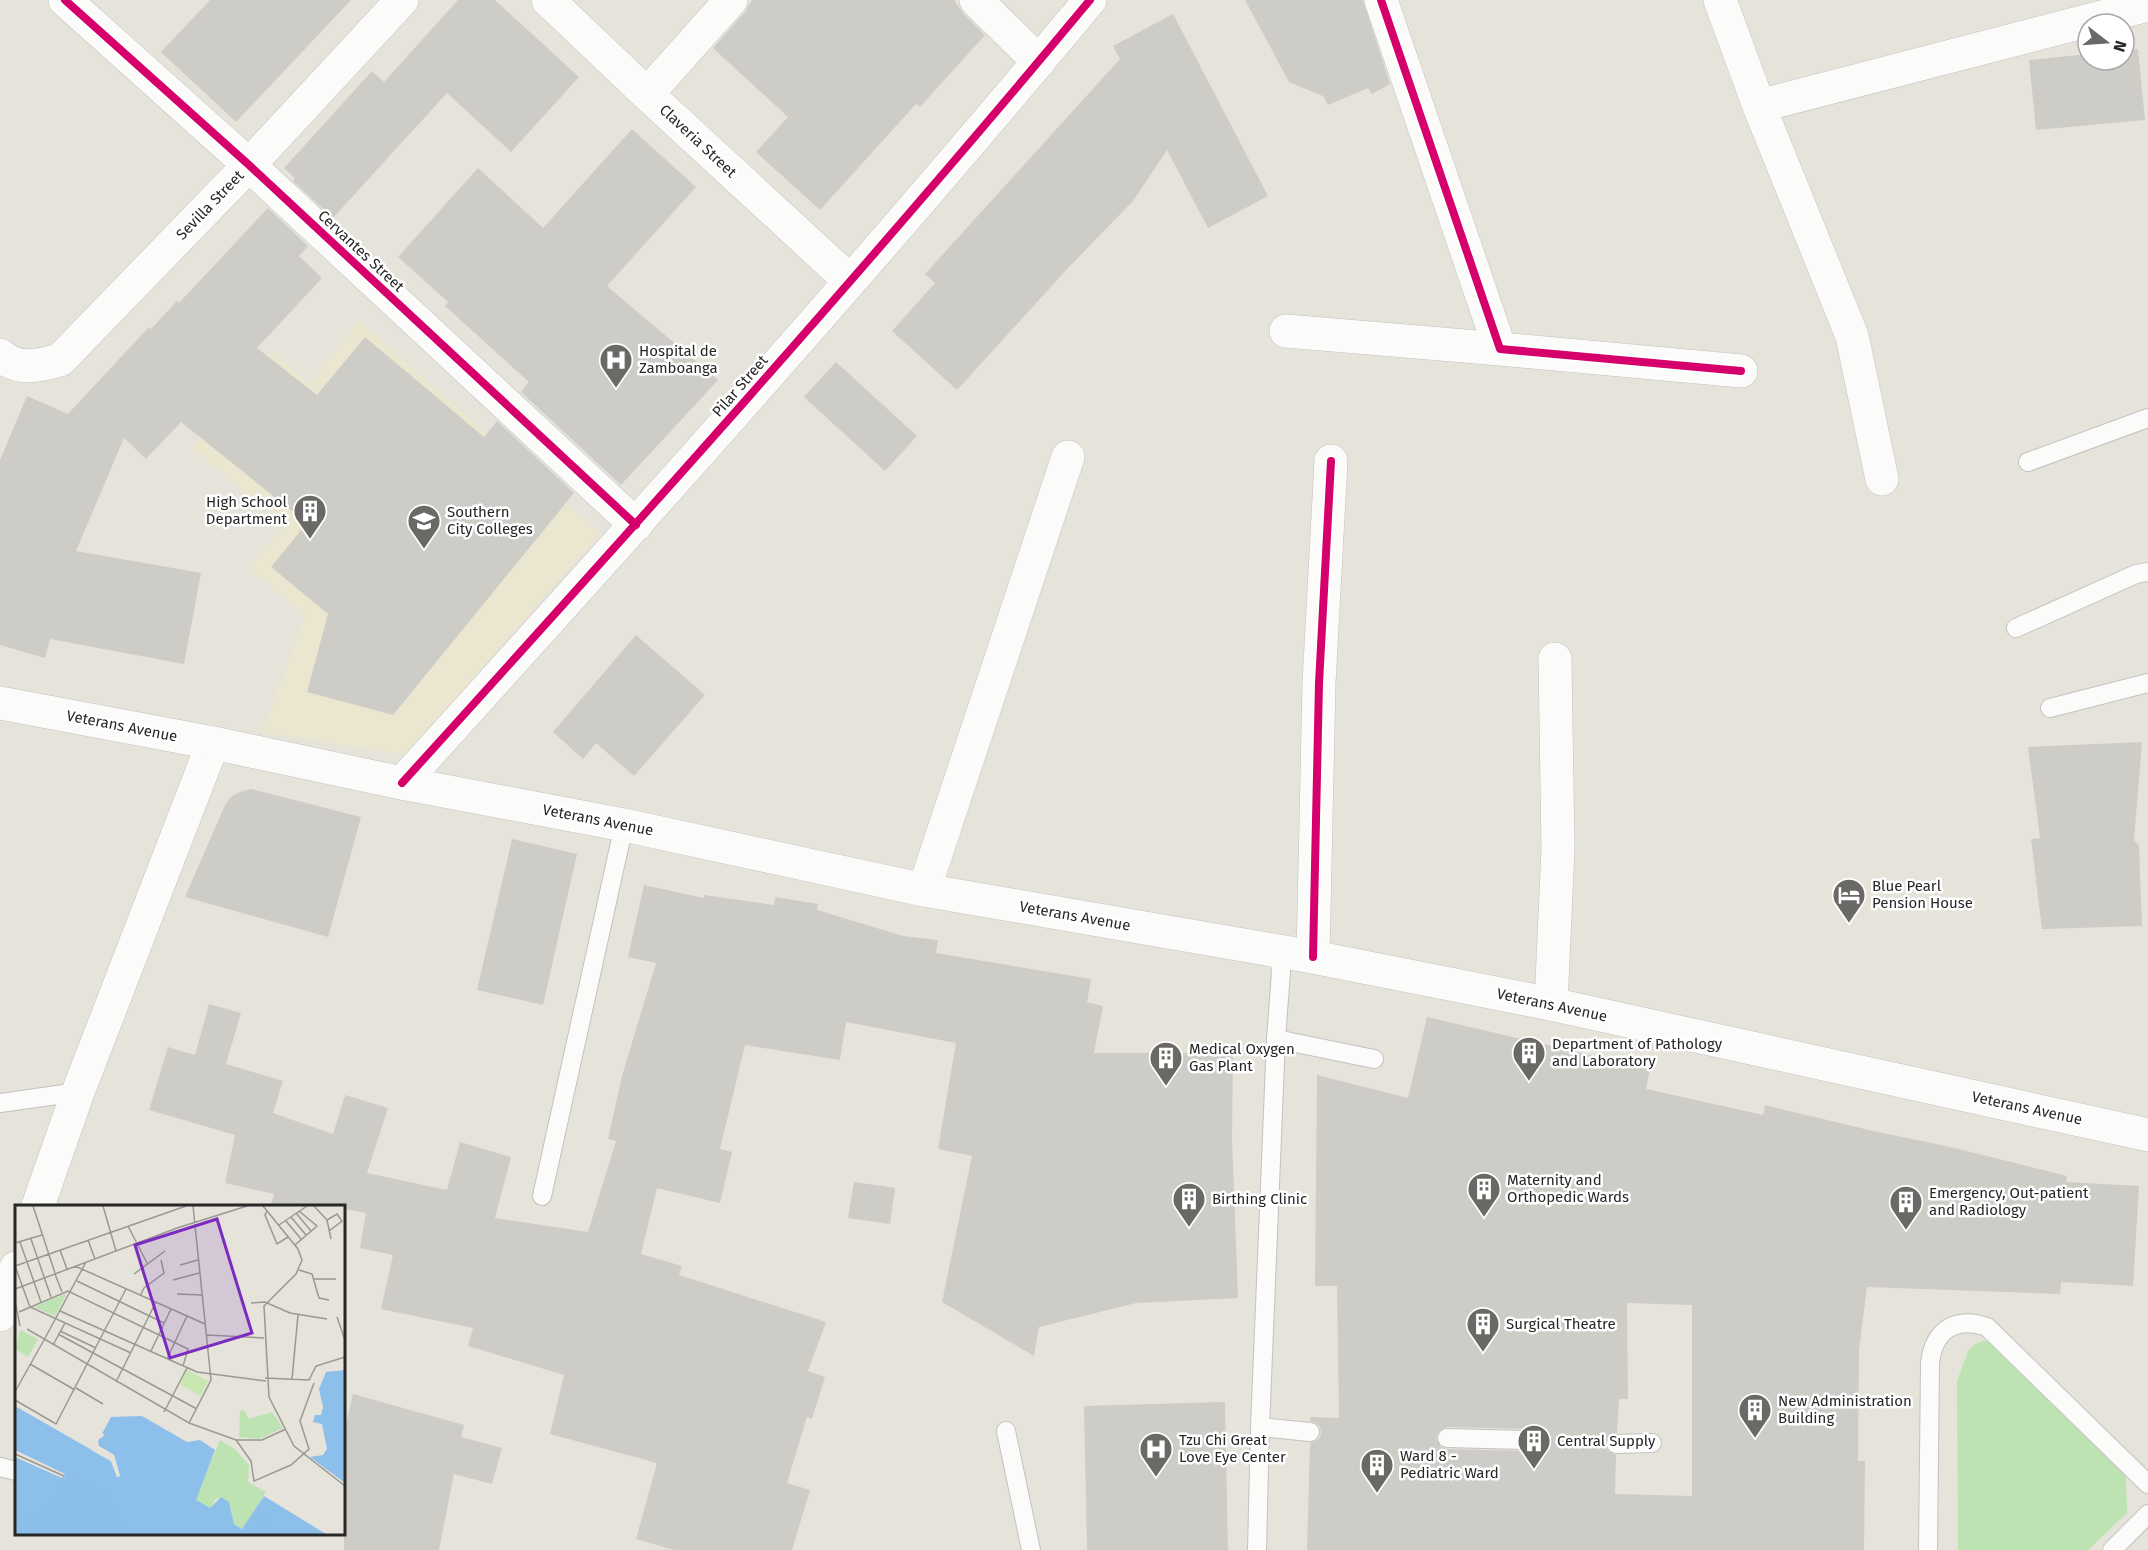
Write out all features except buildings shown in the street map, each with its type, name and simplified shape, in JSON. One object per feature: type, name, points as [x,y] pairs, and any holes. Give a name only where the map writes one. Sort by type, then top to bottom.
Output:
[{"type":"street","name":"Cervantes Street","points":[[65,0],[249,165],[636,525]]},
{"type":"street","name":"Sevilla Street","points":[[0,355],[9,363],[33,367],[60,360],[249,165],[402,0]]},
{"type":"street","name":"Claveria Street","points":[[548,0],[850,281]]},
{"type":"street","points":[[647,94],[731,0]]},
{"type":"street","points":[[976,0],[1039,62]]},
{"type":"street","name":"Pilar Street","points":[[402,783],[636,525],[850,281],[1090,0]]},
{"type":"street","points":[[1381,0],[1500,350]]},
{"type":"street","points":[[1720,0],[1852,336],[1882,479]]},
{"type":"street","points":[[1760,106],[2148,5]]},
{"type":"street","points":[[1286,331],[1741,371]]},
{"type":"street","points":[[924,890],[1068,457]]},
{"type":"street","points":[[1313,957],[1318,683],[1331,461]]},
{"type":"street","points":[[1551,1004],[1558,849],[1555,659]]},
{"type":"street","name":"Veterans Avenue","points":[[0,703],[624,825],[924,890],[1313,957],[1551,1004],[2148,1135]]},
{"type":"street","points":[[38,1205],[78,1092],[213,743]]},
{"type":"lane","points":[[2028,462],[2148,418]]},
{"type":"lane","points":[[2016,628],[2136,574],[2148,572]]},
{"type":"lane","points":[[2050,708],[2148,683]]},
{"type":"lane","points":[[542,1196],[624,825]]},
{"type":"lane","points":[[1257,1550],[1276,1039],[1281,972],[1278,951]]},
{"type":"lane","points":[[1276,1039],[1374,1059]]},
{"type":"lane","points":[[0,1103],[78,1092]]},
{"type":"lane","points":[[1928,1550],[1932,1348],[1945,1332],[1963,1322],[1972,1322],[1987,1327],[2148,1484]]},
{"type":"lane","points":[[1260,1427],[1310,1432]]},
{"type":"lane","points":[[1006,1431],[1030,1550]]},
{"type":"lane","points":[[1447,1438],[1525,1440]]},
{"type":"lane","points":[[1616,1444],[1652,1443]]},
{"type":"lane","points":[[0,1467],[15,1471]]},
{"type":"lane","points":[[2112,1550],[2148,1514]]},
{"type":"shaded area","name":"Southern City Colleges","points":[[359,321],[600,533],[406,755],[262,733],[305,615],[249,568],[284,526],[192,448],[271,349],[309,384]]},
{"type":"green space","points":[[1983,1341],[1993,1343],[2003,1350],[2126,1476],[2127,1513],[2088,1550],[1958,1550],[1957,1381],[1968,1351]]},
{"type":"cycle path","points":[[65,0],[249,165],[636,525]]},
{"type":"cycle path","points":[[402,783],[664,493],[922,199],[1090,0]]},
{"type":"cycle path","points":[[1381,0],[1500,349],[1741,371]]},
{"type":"cycle path","points":[[1313,957],[1319,683],[1331,461]]},
{"type":"place","name":"Hospital de Zamboanga","points":[[616,389]]},
{"type":"place","name":"High School Department","points":[[310,540]]},
{"type":"place","name":"Southern City Colleges","points":[[424,550]]},
{"type":"place","name":"Blue Pearl Pension House","points":[[1849,924]]},
{"type":"place","name":"Department of Pathology and Laboratory","points":[[1529,1082]]},
{"type":"place","name":"Medical Oxygen Gas Plant","points":[[1166,1087]]},
{"type":"place","name":"Maternity and Orthopedic Wards","points":[[1484,1218]]},
{"type":"place","name":"Birthing Clinic","points":[[1189,1228]]},
{"type":"place","name":"Emergency, Out-patient and Radiology","points":[[1906,1231]]},
{"type":"place","name":"Surgical Theatre","points":[[1483,1353]]},
{"type":"place","name":"New Administration Building","points":[[1755,1439]]},
{"type":"place","name":"Central Supply","points":[[1534,1470]]},
{"type":"place","name":"Tzu Chi Great Love Eye Center","points":[[1156,1478]]},
{"type":"place","name":"Ward 8 - Pediatric Ward","points":[[1377,1494]]}]
